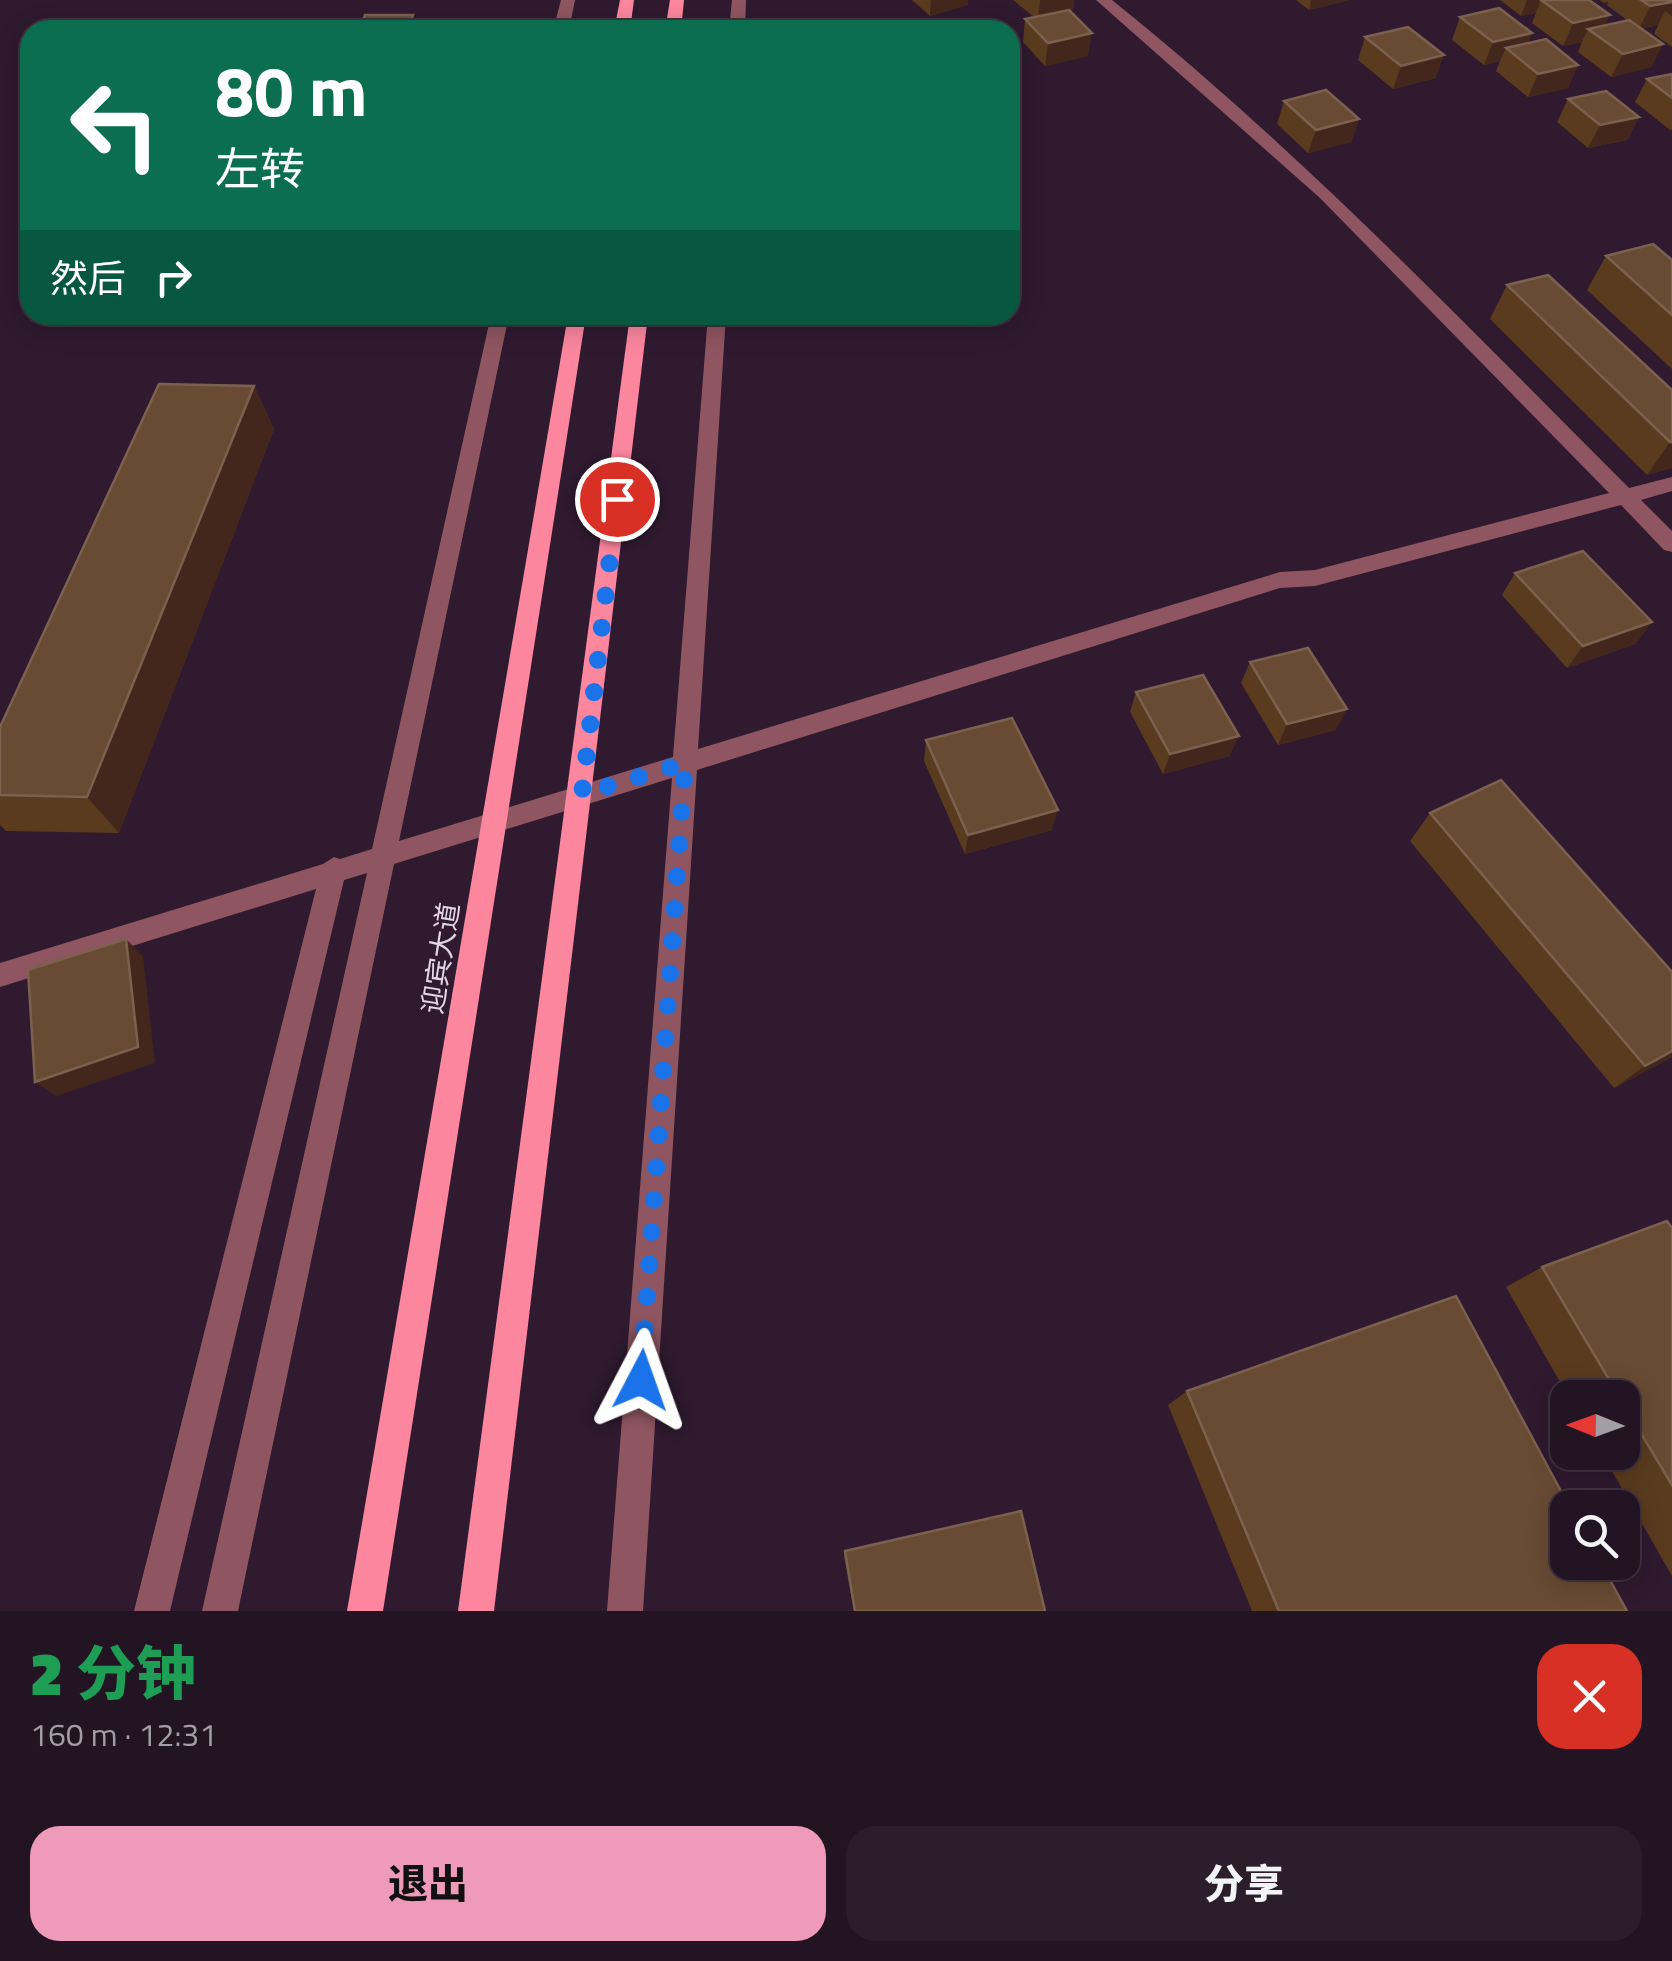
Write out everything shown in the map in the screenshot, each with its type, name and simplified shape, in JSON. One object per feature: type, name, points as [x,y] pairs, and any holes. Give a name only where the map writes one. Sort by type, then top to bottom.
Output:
[{"type":"main road","name":"迎宾大道","points":[[365,1611],[575,325]]},
{"type":"main road","points":[[476,1611],[582,794],[638,325]]},
{"type":"street","points":[[1103,0],[1169,51],[1348,211],[1672,544]]},
{"type":"street","points":[[220,1611],[498,325]]},
{"type":"street","points":[[624,1611],[716,325]]},
{"type":"street","points":[[0,974],[334,868],[1280,580],[1315,578],[1672,484]]},
{"type":"street","points":[[152,1611],[334,868]]},
{"type":"building","points":[[1541,0],[1589,0],[1610,15],[1573,23]]},
{"type":"building","points":[[1641,0],[1672,0],[1672,2],[1650,6]]},
{"type":"building","points":[[1499,8],[1532,33],[1493,42],[1460,17]]},
{"type":"building","points":[[1069,10],[1092,33],[1048,43],[1025,19]]},
{"type":"building","points":[[365,15],[413,15],[411,20],[363,20]]},
{"type":"building","points":[[1629,20],[1663,44],[1623,54],[1588,29]]},
{"type":"building","points":[[1408,27],[1444,55],[1401,66],[1365,37]]},
{"type":"building","points":[[1546,39],[1578,65],[1538,74],[1506,48]]},
{"type":"building","points":[[1672,74],[1672,98],[1647,79]]},
{"type":"building","points":[[1326,90],[1359,119],[1316,130],[1284,101]]},
{"type":"building","points":[[1606,91],[1639,117],[1600,125],[1568,99]]},
{"type":"building","points":[[1653,244],[1672,260],[1672,315],[1606,256]]},
{"type":"building","points":[[1548,275],[1672,390],[1672,442],[1507,285]]},
{"type":"building","points":[[159,384],[254,386],[87,797],[0,795],[0,727]]},
{"type":"building","points":[[1583,551],[1652,622],[1583,646],[1515,573]]},
{"type":"building","points":[[1308,648],[1347,709],[1287,724],[1250,662]]},
{"type":"building","points":[[1203,675],[1239,736],[1170,754],[1136,692]]},
{"type":"building","points":[[1012,718],[1058,810],[968,835],[926,740]]},
{"type":"building","points":[[1501,780],[1672,972],[1672,1051],[1645,1066],[1430,813]]},
{"type":"building","points":[[126,939],[138,1047],[35,1082],[28,970]]},
{"type":"building","points":[[1667,1221],[1672,1228],[1672,1485],[1640,1432],[1640,1380],[1609,1380],[1542,1267]]},
{"type":"building","points":[[1456,1296],[1560,1490],[1550,1490],[1550,1580],[1610,1580],[1627,1611],[1279,1611],[1187,1391]]},
{"type":"building","points":[[1021,1511],[1045,1611],[855,1611],[845,1551]]},
{"type":"route","points":[[617,499],[582,794],[685,763],[641,1380]]}]
